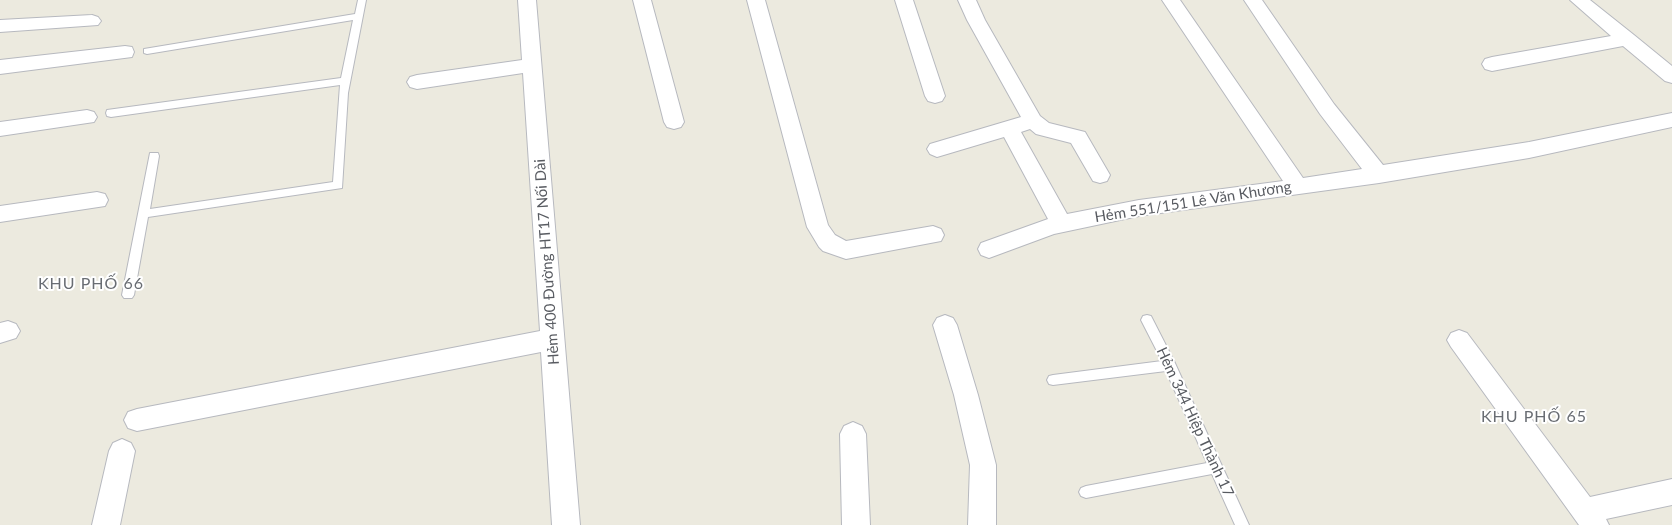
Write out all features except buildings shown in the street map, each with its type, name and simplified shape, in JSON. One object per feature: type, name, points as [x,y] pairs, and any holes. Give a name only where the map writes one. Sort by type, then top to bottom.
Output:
[{"type":"street","name":"Hẻm 400 Đường HT17 Nối Dài","points":[[526,0],[566,525]]},
{"type":"street","points":[[642,0],[674,122]]},
{"type":"street","points":[[756,0],[818,227],[827,242],[846,250],[933,235]]},
{"type":"street","points":[[904,0],[935,96]]},
{"type":"street","points":[[967,0],[976,20],[1033,121],[1043,129],[1078,137],[1100,174]]},
{"type":"street","name":"Hẻm 551/151 Lê Văn Khương","points":[[989,249],[1062,225],[1139,208],[1298,187],[1171,0]]},
{"type":"street","points":[[1253,0],[1327,109],[1379,175]]},
{"type":"street","points":[[1579,0],[1672,76]]},
{"type":"street","points":[[0,26],[92,21]]},
{"type":"street","points":[[1492,64],[1627,39]]},
{"type":"street","points":[[0,67],[125,52]]},
{"type":"street","points":[[417,82],[531,65]]},
{"type":"street","points":[[0,129],[86,117]]},
{"type":"street","points":[[1298,187],[1529,150],[1672,120]]},
{"type":"street","points":[[937,149],[1033,121]]},
{"type":"street","points":[[1009,128],[1062,225]]},
{"type":"street","points":[[0,214],[98,200]]},
{"type":"street","points":[[945,324],[966,395],[982,465],[982,525]]},
{"type":"street","points":[[137,420],[553,339]]},
{"type":"street","points":[[1459,340],[1590,518],[1672,492]]},
{"type":"street","points":[[853,434],[856,525]]},
{"type":"street","points":[[106,525],[122,451]]},
{"type":"lane","points":[[143,214],[338,185],[346,81],[362,0]]},
{"type":"lane","points":[[147,51],[358,16]]},
{"type":"lane","points":[[111,113],[346,81]]},
{"type":"lane","points":[[128,295],[154,156]]},
{"type":"lane","name":"Hẻm 344 Hiệp Thành 17","points":[[1147,320],[1170,365],[1242,525]]},
{"type":"lane","points":[[1053,380],[1170,365]]},
{"type":"lane","points":[[1086,492],[1216,467]]},
{"type":"district","name":"KHU PHỐ 66","points":[[91,284]]},
{"type":"district","name":"KHU PHỐ 65","points":[[1534,417]]}]
